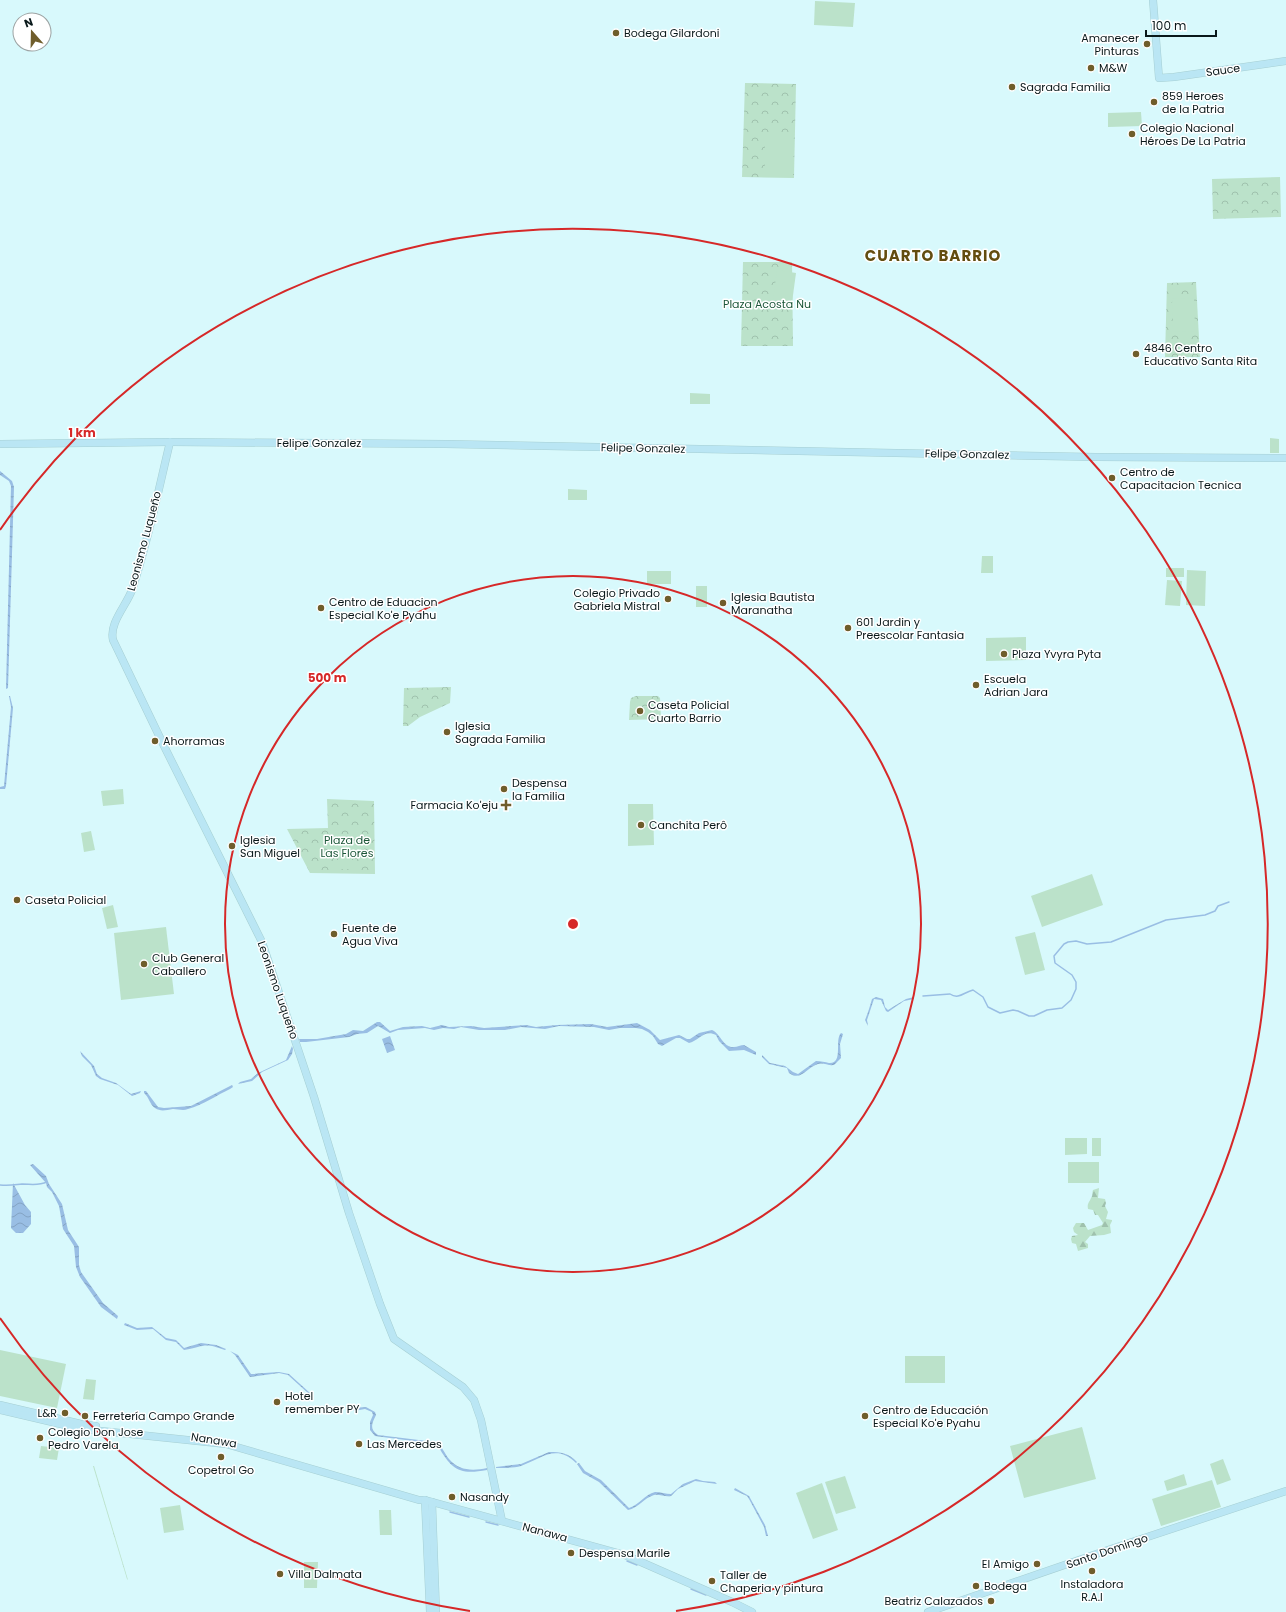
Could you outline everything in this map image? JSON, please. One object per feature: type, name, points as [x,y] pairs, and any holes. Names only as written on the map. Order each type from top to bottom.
[{"type":"street","name":"Sauce","points":[[1153,0],[1159,78],[1286,61]]},
{"type":"street","name":"Felipe Gonzalez","points":[[0,444],[170,442],[445,444],[1096,457],[1286,458]]},
{"type":"street","name":"Leonismo Luqueño","points":[[170,442],[148,534],[132,590],[113,630],[113,640],[262,942],[314,1097],[349,1213],[380,1304],[394,1339],[463,1386],[474,1400],[481,1420],[502,1521]]},
{"type":"street","name":"Nanawa","points":[[0,1405],[81,1424],[226,1440],[420,1496],[432,1502],[625,1554],[752,1612]]},
{"type":"street","name":"Nanawa","points":[[0,1410],[82,1429],[226,1444],[419,1500],[424,1499]]},
{"type":"street","name":"Santo Domingo","points":[[928,1612],[1286,1491]]},
{"type":"street","points":[[424,1499],[432,1586],[436,1612]]},
{"type":"street","points":[[430,1612],[432,1586],[432,1502]]},
{"type":"green space","points":[[815,1],[855,3],[853,27],[814,25]]},
{"type":"green space","points":[[745,83],[796,84],[794,178],[742,177]]},
{"type":"green space","points":[[1141,112],[1142,126],[1108,127],[1108,113]]},
{"type":"green space","points":[[765,133],[794,133],[793,177],[765,177]]},
{"type":"green space","points":[[1280,177],[1281,217],[1213,219],[1212,179]]},
{"type":"green space","name":"Plaza Acosta Ñu","points":[[743,262],[792,262],[793,346],[741,346]]},
{"type":"green space","points":[[777,270],[796,273],[791,310],[772,308]]},
{"type":"green space","points":[[1196,282],[1200,357],[1165,357],[1167,283]]},
{"type":"green space","points":[[1194,298],[1195,331],[1173,332],[1172,299]]},
{"type":"green space","points":[[690,393],[710,394],[710,404],[690,404]]},
{"type":"green space","points":[[1270,438],[1279,439],[1279,453],[1270,453]]},
{"type":"green space","points":[[568,489],[587,490],[587,500],[568,500]]},
{"type":"green space","points":[[982,556],[993,556],[993,573],[981,573]]},
{"type":"green space","points":[[1166,568],[1184,568],[1184,577],[1166,577]]},
{"type":"green space","points":[[1187,570],[1206,571],[1205,606],[1186,605]]},
{"type":"green space","points":[[647,571],[671,571],[671,584],[647,584]]},
{"type":"green space","points":[[1167,580],[1182,581],[1180,606],[1165,605]]},
{"type":"green space","points":[[696,586],[707,586],[707,607],[696,607]]},
{"type":"green space","points":[[1026,637],[1026,660],[986,661],[986,638]]},
{"type":"green space","points":[[451,687],[450,703],[420,717],[408,726],[403,726],[404,688]]},
{"type":"green space","points":[[636,696],[658,696],[660,698],[661,719],[629,720],[631,698]]},
{"type":"green space","points":[[123,789],[124,804],[103,806],[101,791]]},
{"type":"green space","name":"Plaza de Las Flores","points":[[327,799],[374,801],[375,874],[310,873],[287,829],[328,828]]},
{"type":"green space","name":"Canchita Perô","points":[[628,804],[653,804],[654,845],[628,846]]},
{"type":"green space","points":[[91,831],[95,850],[84,852],[81,833]]},
{"type":"green space","points":[[333,860],[353,860],[353,869],[333,869]]},
{"type":"green space","points":[[1092,874],[1103,905],[1042,927],[1031,896]]},
{"type":"green space","points":[[113,905],[118,927],[107,929],[102,908]]},
{"type":"green space","name":"Club General Caballero","points":[[166,927],[174,994],[121,1000],[114,933]]},
{"type":"green space","points":[[1035,932],[1045,970],[1025,975],[1015,937]]},
{"type":"green space","points":[[1065,1138],[1087,1138],[1087,1154],[1065,1155]]},
{"type":"green space","points":[[1092,1138],[1101,1138],[1101,1156],[1092,1156]]},
{"type":"green space","points":[[1068,1162],[1099,1162],[1099,1183],[1068,1183]]},
{"type":"green space","points":[[1099,1188],[1098,1198],[1105,1199],[1106,1203],[1105,1206],[1108,1212],[1106,1219],[1112,1220],[1110,1225],[1111,1233],[1090,1236],[1085,1242],[1088,1244],[1088,1248],[1078,1251],[1076,1244],[1072,1243],[1071,1239],[1072,1236],[1078,1235],[1074,1232],[1073,1228],[1076,1223],[1084,1223],[1088,1230],[1102,1225],[1103,1223],[1098,1215],[1095,1215],[1093,1210],[1088,1209],[1088,1203],[1092,1196],[1093,1190]]},
{"type":"green space","points":[[0,1350],[66,1364],[57,1408],[0,1396]]},
{"type":"green space","points":[[905,1356],[945,1356],[945,1383],[905,1383]]},
{"type":"green space","points":[[86,1379],[96,1380],[94,1400],[83,1399]]},
{"type":"green space","points":[[1082,1427],[1096,1479],[1024,1498],[1010,1446]]},
{"type":"green space","points":[[41,1446],[59,1448],[57,1460],[39,1458]]},
{"type":"green space","points":[[1223,1459],[1231,1480],[1217,1485],[1210,1464]]},
{"type":"green space","points":[[94,1466],[128,1580],[127,1579]]},
{"type":"green space","points":[[1184,1474],[1187,1485],[1167,1491],[1164,1481]]},
{"type":"green space","points":[[845,1476],[856,1508],[836,1514],[825,1482]]},
{"type":"green space","points":[[1212,1480],[1221,1507],[1161,1526],[1152,1499]]},
{"type":"green space","points":[[822,1483],[838,1530],[813,1539],[796,1493]]},
{"type":"green space","points":[[180,1505],[184,1530],[164,1533],[160,1508]]},
{"type":"green space","points":[[379,1510],[391,1510],[392,1535],[380,1535]]},
{"type":"green space","points":[[304,1562],[318,1562],[317,1588],[304,1588]]},
{"type":"water","points":[[0,471],[12,481],[14,487],[8,688],[6,689],[11,486],[9,481],[0,475]]},
{"type":"water","points":[[9,696],[13,708],[6,786],[5,789],[0,789],[0,787],[4,786],[11,707]]},
{"type":"water","points":[[876,997],[883,999],[885,1007],[888,1010],[906,999],[914,997],[914,999],[904,1001],[888,1012],[886,1011],[881,1000],[874,999],[867,1020],[868,1026],[865,1020],[872,999]]},
{"type":"water","points":[[377,1022],[380,1022],[390,1031],[403,1027],[422,1026],[430,1028],[442,1025],[449,1027],[471,1026],[484,1028],[526,1025],[536,1027],[591,1024],[607,1027],[637,1023],[650,1030],[660,1040],[679,1035],[690,1039],[699,1033],[712,1030],[718,1034],[730,1047],[744,1045],[756,1052],[756,1055],[744,1050],[729,1051],[719,1041],[716,1035],[712,1033],[705,1034],[689,1043],[680,1038],[676,1038],[662,1046],[658,1044],[653,1036],[648,1032],[636,1028],[609,1030],[594,1027],[559,1026],[545,1029],[521,1027],[505,1030],[479,1030],[461,1027],[454,1029],[443,1028],[434,1030],[425,1028],[398,1030],[390,1033],[378,1026],[367,1033],[349,1037],[306,1042],[300,1042],[299,1039],[317,1039],[346,1034],[353,1030],[363,1031]]},
{"type":"water","points":[[841,1033],[843,1034],[840,1044],[841,1058],[834,1065],[822,1063],[818,1064],[797,1076],[789,1073],[787,1068],[769,1064],[762,1057],[762,1055],[770,1063],[785,1066],[798,1074],[816,1061],[829,1063],[834,1062],[838,1056],[838,1041]]},
{"type":"water","points":[[390,1036],[395,1050],[387,1053],[382,1039]]},
{"type":"water","points":[[292,1046],[292,1054],[288,1060],[262,1072],[252,1081],[238,1084],[251,1079],[258,1073],[286,1060]]},
{"type":"water","points":[[80,1051],[94,1066],[97,1074],[102,1078],[116,1083],[131,1094],[141,1091],[140,1093],[132,1096],[118,1085],[100,1079],[96,1076],[91,1065],[82,1056]]},
{"type":"water","points":[[232,1085],[233,1087],[210,1100],[184,1110],[157,1109],[153,1107],[144,1093],[144,1091],[146,1091],[158,1107],[191,1106]]},
{"type":"water","points":[[33,1164],[46,1176],[49,1184],[62,1204],[68,1230],[79,1247],[79,1265],[81,1272],[103,1303],[118,1316],[117,1319],[101,1307],[80,1277],[76,1267],[74,1246],[63,1229],[59,1206],[46,1183],[30,1165]]},
{"type":"water","points":[[13,1183],[25,1205],[31,1212],[31,1224],[23,1233],[16,1233],[11,1228]]},
{"type":"water","points":[[125,1323],[137,1328],[152,1327],[166,1338],[176,1340],[184,1348],[201,1343],[216,1345],[226,1349],[208,1345],[184,1350],[176,1342],[166,1340],[153,1329],[137,1330],[124,1325]]},
{"type":"water","points":[[230,1351],[238,1355],[251,1374],[279,1372],[289,1374],[310,1393],[313,1400],[309,1394],[288,1375],[279,1373],[250,1377],[235,1355]]},
{"type":"water","points":[[366,1407],[375,1412],[376,1415],[372,1428],[378,1435],[435,1442],[457,1466],[471,1470],[487,1468],[487,1470],[470,1472],[457,1469],[448,1461],[436,1444],[375,1436],[370,1430],[370,1422],[373,1415],[372,1412],[365,1409],[354,1411],[353,1408]]},
{"type":"water","points":[[549,1452],[564,1454],[571,1457],[577,1462],[576,1463],[569,1457],[562,1454],[555,1453],[548,1454],[521,1466],[512,1468],[496,1468],[521,1464]]},
{"type":"water","points":[[579,1463],[585,1471],[601,1480],[629,1508],[636,1505],[651,1493],[671,1494],[683,1484],[696,1479],[715,1482],[717,1484],[695,1481],[678,1489],[671,1496],[654,1495],[628,1510],[599,1482],[583,1473],[577,1464]]},
{"type":"water","points":[[735,1488],[749,1496],[765,1525],[768,1536],[766,1536],[764,1527],[747,1496],[734,1490]]},
{"type":"waterway","points":[[923,996],[950,994],[953,996],[959,996],[973,990],[983,997],[988,1007],[1000,1013],[1013,1010],[1029,1016],[1034,1016],[1047,1010],[1062,1008],[1071,1000],[1076,989],[1076,982],[1072,975],[1055,963],[1054,956],[1064,944],[1076,941],[1087,944],[1111,942],[1166,920],[1205,915],[1215,911],[1218,906],[1229,902]]},
{"type":"waterway","points":[[0,1185],[38,1184],[47,1182]]},
{"type":"waterway","points":[[450,1512],[469,1517]]},
{"type":"waterway","points":[[486,1522],[498,1525]]},
{"type":"waterway","points":[[627,1561],[637,1565]]},
{"type":"waterway","points":[[691,1589],[706,1595]]},
{"type":"place","name":"Bodega Gilardoni","points":[[616,33]]},
{"type":"place","name":"Amanecer Pinturas","points":[[1147,44]]},
{"type":"place","name":"M&W","points":[[1091,68]]},
{"type":"place","name":"Sagrada Familia","points":[[1012,87]]},
{"type":"place","name":"859 Heroes de la Patria","points":[[1154,102]]},
{"type":"place","name":"Colegio Nacional Héroes De La Patria","points":[[1132,134]]},
{"type":"place","name":"4846 Centro Educativo Santa Rita","points":[[1136,354]]},
{"type":"place","name":"Centro de Capacitacion Tecnica","points":[[1112,478]]},
{"type":"place","name":"Colegio Privado Gabriela Mistral","points":[[668,599]]},
{"type":"place","name":"Iglesia Bautista Maranatha","points":[[723,603]]},
{"type":"place","name":"Centro de Eduacion Especial Ko'e Pyahu","points":[[321,608]]},
{"type":"place","name":"601 Jardin y Preescolar Fantasia","points":[[848,628]]},
{"type":"place","name":"Plaza Yvyra Pyta","points":[[1004,654]]},
{"type":"place","name":"Escuela Adrian Jara","points":[[976,685]]},
{"type":"place","name":"Caseta Policial Cuarto Barrio","points":[[640,711]]},
{"type":"place","name":"Iglesia Sagrada Familia","points":[[447,732]]},
{"type":"place","name":"Ahorramas","points":[[155,741]]},
{"type":"place","name":"Despensa la Familia","points":[[504,789]]},
{"type":"place","name":"Farmacia Ko'eju","points":[[506,805]]},
{"type":"place","name":"Canchita Perô","points":[[641,825]]},
{"type":"place","name":"Iglesia San Miguel","points":[[232,846]]},
{"type":"place","name":"Caseta Policial","points":[[17,900]]},
{"type":"place","name":"Fuente de Agua Viva","points":[[334,934]]},
{"type":"place","name":"Club General Caballero","points":[[144,964]]},
{"type":"place","name":"Hotel remember PY","points":[[277,1402]]},
{"type":"place","name":"L&R","points":[[65,1413]]},
{"type":"place","name":"Ferretería Campo Grande","points":[[85,1416]]},
{"type":"place","name":"Centro de Educación Especial Ko'e Pyahu","points":[[865,1416]]},
{"type":"place","name":"Colegio Don Jose Pedro Varela","points":[[40,1438]]},
{"type":"place","name":"Las Mercedes","points":[[359,1444]]},
{"type":"place","name":"Copetrol Go","points":[[221,1457]]},
{"type":"place","name":"Nasandy","points":[[452,1497]]},
{"type":"place","name":"Despensa Marile","points":[[571,1553]]},
{"type":"place","name":"El Amigo","points":[[1037,1564]]},
{"type":"place","name":"Instaladora R.A.I","points":[[1092,1571]]},
{"type":"place","name":"Villa Dalmata","points":[[280,1574]]},
{"type":"place","name":"Taller de Chaperia y pintura","points":[[712,1581]]},
{"type":"place","name":"Bodega","points":[[976,1586]]},
{"type":"place","name":"Beatriz Calazados","points":[[991,1601]]},
{"type":"district","name":"CUARTO BARRIO","points":[[933,256]]}]
